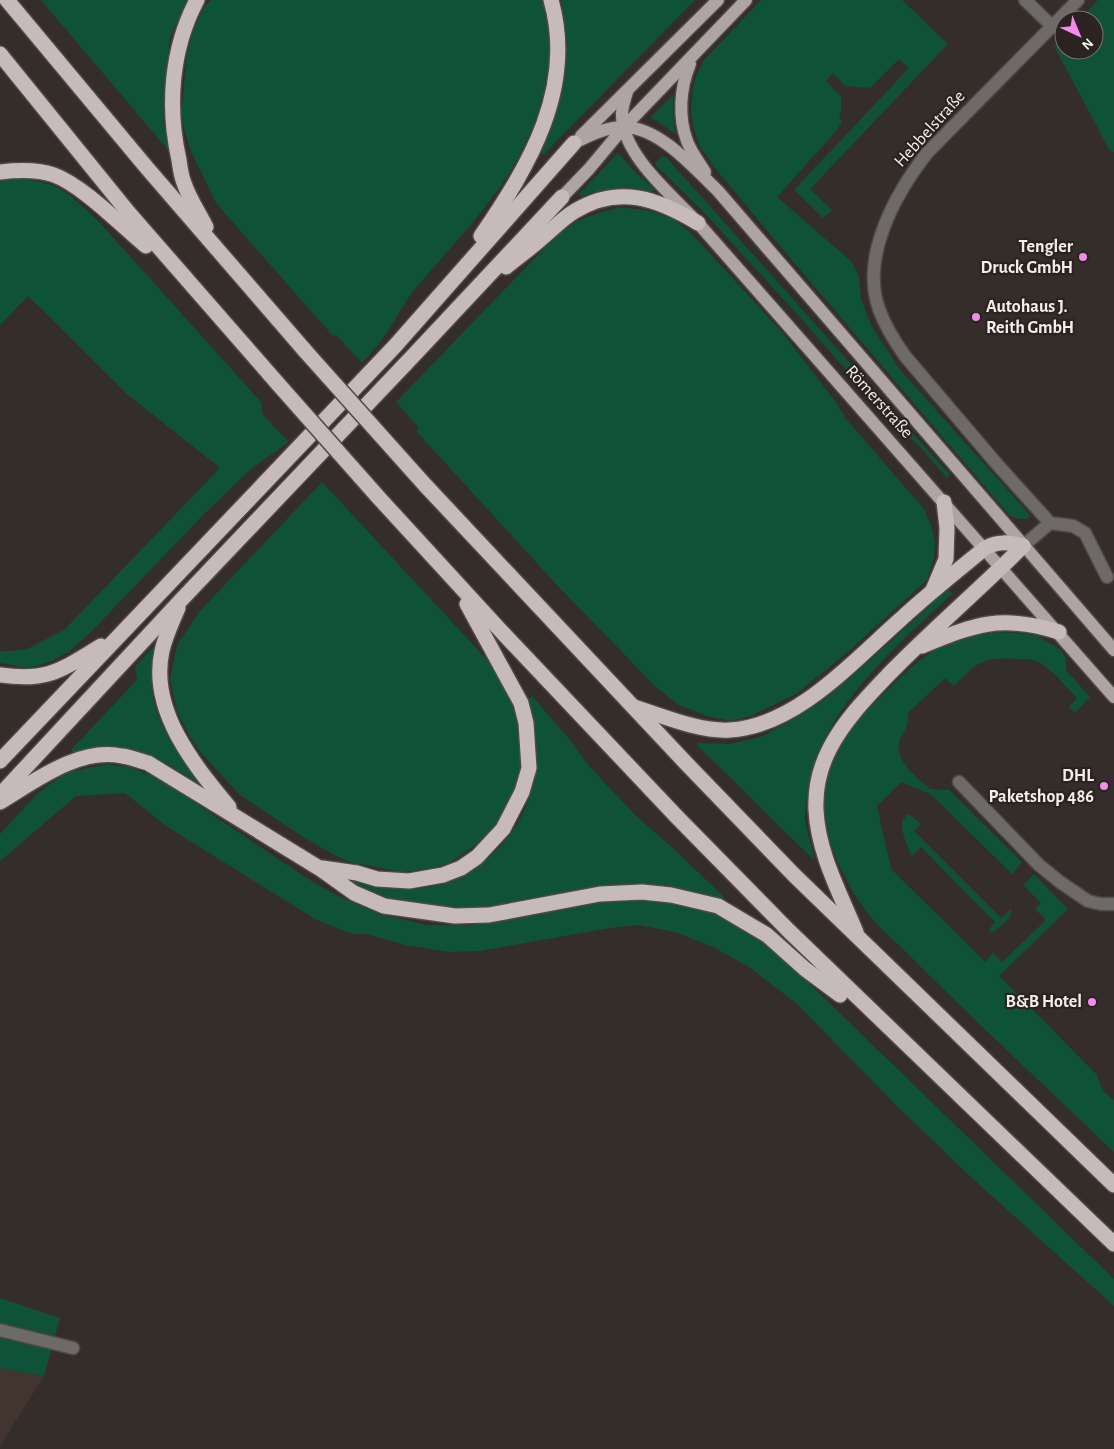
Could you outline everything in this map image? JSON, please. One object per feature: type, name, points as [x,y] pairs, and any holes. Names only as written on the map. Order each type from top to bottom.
[{"type":"highway","points":[[7,0],[141,160],[307,353],[425,485],[787,868],[1114,1185]]},
{"type":"highway","points":[[197,0],[187,18],[181,36],[174,76],[173,122],[184,183],[216,246]]},
{"type":"highway","points":[[441,295],[508,197],[533,153],[556,80],[557,31],[551,0]]},
{"type":"highway","points":[[0,54],[128,212],[276,388]]},
{"type":"highway","points":[[0,70],[146,246],[276,388],[467,604],[723,876],[840,994]]},
{"type":"highway","points":[[0,761],[394,346],[574,143]]},
{"type":"highway","points":[[0,172],[26,170],[54,175],[82,191],[146,246]]},
{"type":"highway","points":[[472,292],[524,253],[574,211],[597,200],[618,196],[656,201],[698,223]]},
{"type":"highway","points":[[0,795],[183,598],[562,197]]},
{"type":"highway","points":[[376,501],[677,817],[789,931],[1114,1244]]},
{"type":"highway","points":[[933,591],[946,559],[947,528],[944,502]]},
{"type":"highway","points":[[633,707],[697,726],[714,729],[727,730],[756,726],[783,714],[812,697],[985,548],[993,543],[1009,542],[1023,546],[914,649],[876,688],[846,721],[830,748],[819,776],[816,809],[821,842],[827,861],[860,939]]},
{"type":"highway","points":[[183,598],[172,621],[162,652],[160,669],[161,693],[175,734],[200,772],[239,818]]},
{"type":"highway","points":[[319,868],[357,873],[377,879],[409,881],[443,875],[461,868],[478,857],[503,829],[522,792],[529,768],[526,722],[521,703],[467,604]]},
{"type":"highway","points":[[914,649],[962,629],[986,623],[1007,622],[1059,632]]},
{"type":"highway","points":[[0,675],[32,678],[48,675],[69,665],[117,636]]},
{"type":"highway","points":[[0,802],[45,774],[71,761],[100,755],[121,755],[148,763],[319,868],[354,893],[384,906],[455,916],[489,915],[600,894],[642,892],[671,895],[718,906],[767,935],[805,970],[840,994],[931,1068]]},
{"type":"main road","points":[[574,143],[718,0]]},
{"type":"main road","points":[[562,197],[589,169],[624,127],[746,0]]},
{"type":"main road","points":[[693,57],[684,79],[682,96],[683,126],[690,148],[718,192]]},
{"type":"main road","name":"Römerstraße","points":[[626,92],[622,115],[624,127],[627,139],[641,163],[698,223],[1059,632],[1114,697]]},
{"type":"main road","name":"Römerstraße","points":[[574,143],[594,133],[611,128],[624,127],[644,132],[668,146],[718,192],[1114,650]]},
{"type":"street","points":[[1025,0],[1052,27]]},
{"type":"street","name":"Hebbelstraße","points":[[1050,523],[996,463],[895,343],[878,308],[875,290],[875,270],[878,246],[884,225],[894,202],[908,178],[927,152],[1078,0]]},
{"type":"street","points":[[1023,546],[1050,523],[1073,526],[1085,533],[1107,577]]},
{"type":"street","points":[[959,782],[1039,864],[1060,882],[1088,901],[1114,904]]},
{"type":"street","points":[[0,1330],[74,1348]]},
{"type":"shaded area","points":[[0,1368],[44,1376],[0,1446]]},
{"type":"green space","points":[[41,0],[187,0],[170,38],[165,81],[163,121],[170,150],[168,150]]},
{"type":"green space","points":[[211,0],[542,0],[548,26],[549,52],[546,79],[540,106],[518,158],[489,202],[415,289],[384,337],[362,363],[336,335],[333,336],[216,203],[189,147],[181,117],[187,54],[194,27],[205,6]]},
{"type":"green space","points":[[561,0],[695,0],[543,155],[540,150],[561,94],[566,60],[567,42]]},
{"type":"green space","points":[[761,0],[902,0],[948,44],[810,189],[832,210],[823,218],[794,190],[909,68],[899,59],[870,88],[845,86],[833,73],[826,81],[841,97],[839,117],[842,122],[777,197],[852,262],[859,277],[861,299],[872,327],[901,371],[1030,515],[1027,519],[1010,516],[785,252],[715,168],[700,147],[693,126],[691,112],[692,93],[696,76],[704,60]]},
{"type":"green space","points":[[1098,0],[1114,0],[1114,152],[1110,151],[1061,60],[1104,60],[1104,10],[1088,10]]},
{"type":"green space","points":[[673,95],[674,125],[676,134],[650,117]]},
{"type":"green space","points":[[618,153],[654,189],[651,192],[633,188],[616,188],[581,196],[579,194]]},
{"type":"green space","points":[[662,156],[666,157],[950,475],[947,478],[921,448],[884,414],[808,326],[701,209],[656,166],[655,163]]},
{"type":"green space","points":[[20,178],[47,183],[57,187],[101,224],[261,402],[262,414],[289,442],[252,468],[200,518],[92,631],[70,651],[50,662],[28,668],[0,663],[0,651],[27,649],[64,630],[220,468],[127,394],[28,296],[0,325],[0,181]]},
{"type":"green space","points":[[620,207],[651,211],[671,218],[690,232],[782,332],[835,401],[846,419],[924,509],[932,528],[935,542],[934,558],[927,580],[842,657],[796,694],[751,716],[731,721],[707,716],[677,704],[656,687],[555,583],[416,431],[419,428],[396,402],[559,233],[580,220]]},
{"type":"green space","points":[[322,482],[490,663],[510,693],[523,753],[520,772],[510,800],[497,824],[476,845],[449,863],[428,869],[403,872],[353,863],[336,856],[300,835],[240,795],[202,754],[190,737],[177,711],[170,679],[177,645],[200,611]]},
{"type":"green space","points":[[949,588],[952,594],[883,660],[842,710],[826,737],[814,766],[805,808],[806,825],[814,860],[698,746],[698,743],[731,744],[763,736],[817,705],[849,679]]},
{"type":"green space","points":[[1001,632],[1036,635],[1060,649],[1066,658],[1066,670],[1090,697],[1075,713],[1069,707],[1077,698],[1045,666],[1026,659],[989,660],[982,662],[969,671],[954,686],[945,678],[908,713],[907,724],[899,742],[899,749],[900,756],[908,769],[930,789],[949,790],[1022,862],[1012,874],[932,795],[901,782],[877,806],[891,869],[985,962],[993,953],[1002,962],[1046,920],[1035,909],[1041,903],[1023,885],[1034,874],[1068,909],[999,976],[1097,1075],[1103,1091],[1114,1100],[1114,1152],[876,924],[860,903],[842,871],[834,853],[825,817],[826,783],[832,762],[842,742],[871,706],[908,670],[939,647],[963,638]]},
{"type":"green space","points":[[157,643],[151,670],[151,686],[154,701],[165,730],[182,757],[202,781],[200,785],[155,757],[140,752],[110,747],[73,753],[71,750],[137,680],[135,667]]},
{"type":"green space","points":[[532,696],[571,741],[588,765],[635,815],[724,897],[720,901],[682,889],[636,883],[605,886],[492,906],[458,908],[419,906],[389,900],[348,884],[350,878],[389,887],[408,889],[428,887],[447,882],[465,874],[497,850],[521,817],[529,799],[534,780],[535,740],[527,701]]},
{"type":"green space","points":[[105,764],[129,767],[158,778],[311,881],[340,897],[380,914],[427,925],[472,925],[564,909],[591,902],[637,899],[690,906],[717,913],[740,925],[815,989],[1114,1279],[1114,1306],[973,1179],[900,1109],[797,1004],[749,967],[713,947],[675,932],[639,925],[610,928],[480,951],[450,952],[405,945],[367,934],[352,934],[315,919],[166,826],[125,793],[76,796],[0,861],[0,834],[39,792],[66,773]]},
{"type":"green space","points":[[909,814],[921,824],[914,831],[1001,918],[1011,909],[1009,917],[1001,926],[991,932],[989,929],[995,922],[921,847],[912,856],[905,840],[902,826],[903,820]]},
{"type":"green space","points":[[0,1298],[60,1318],[44,1376],[0,1368]]},
{"type":"place","name":"Tengler Druck GmbH","points":[[1083,257]]},
{"type":"place","name":"Autohaus J. Reith GmbH","points":[[976,317]]},
{"type":"place","name":"DHL Paketshop 486","points":[[1104,786]]},
{"type":"place","name":"B&B Hotel","points":[[1092,1002]]}]
